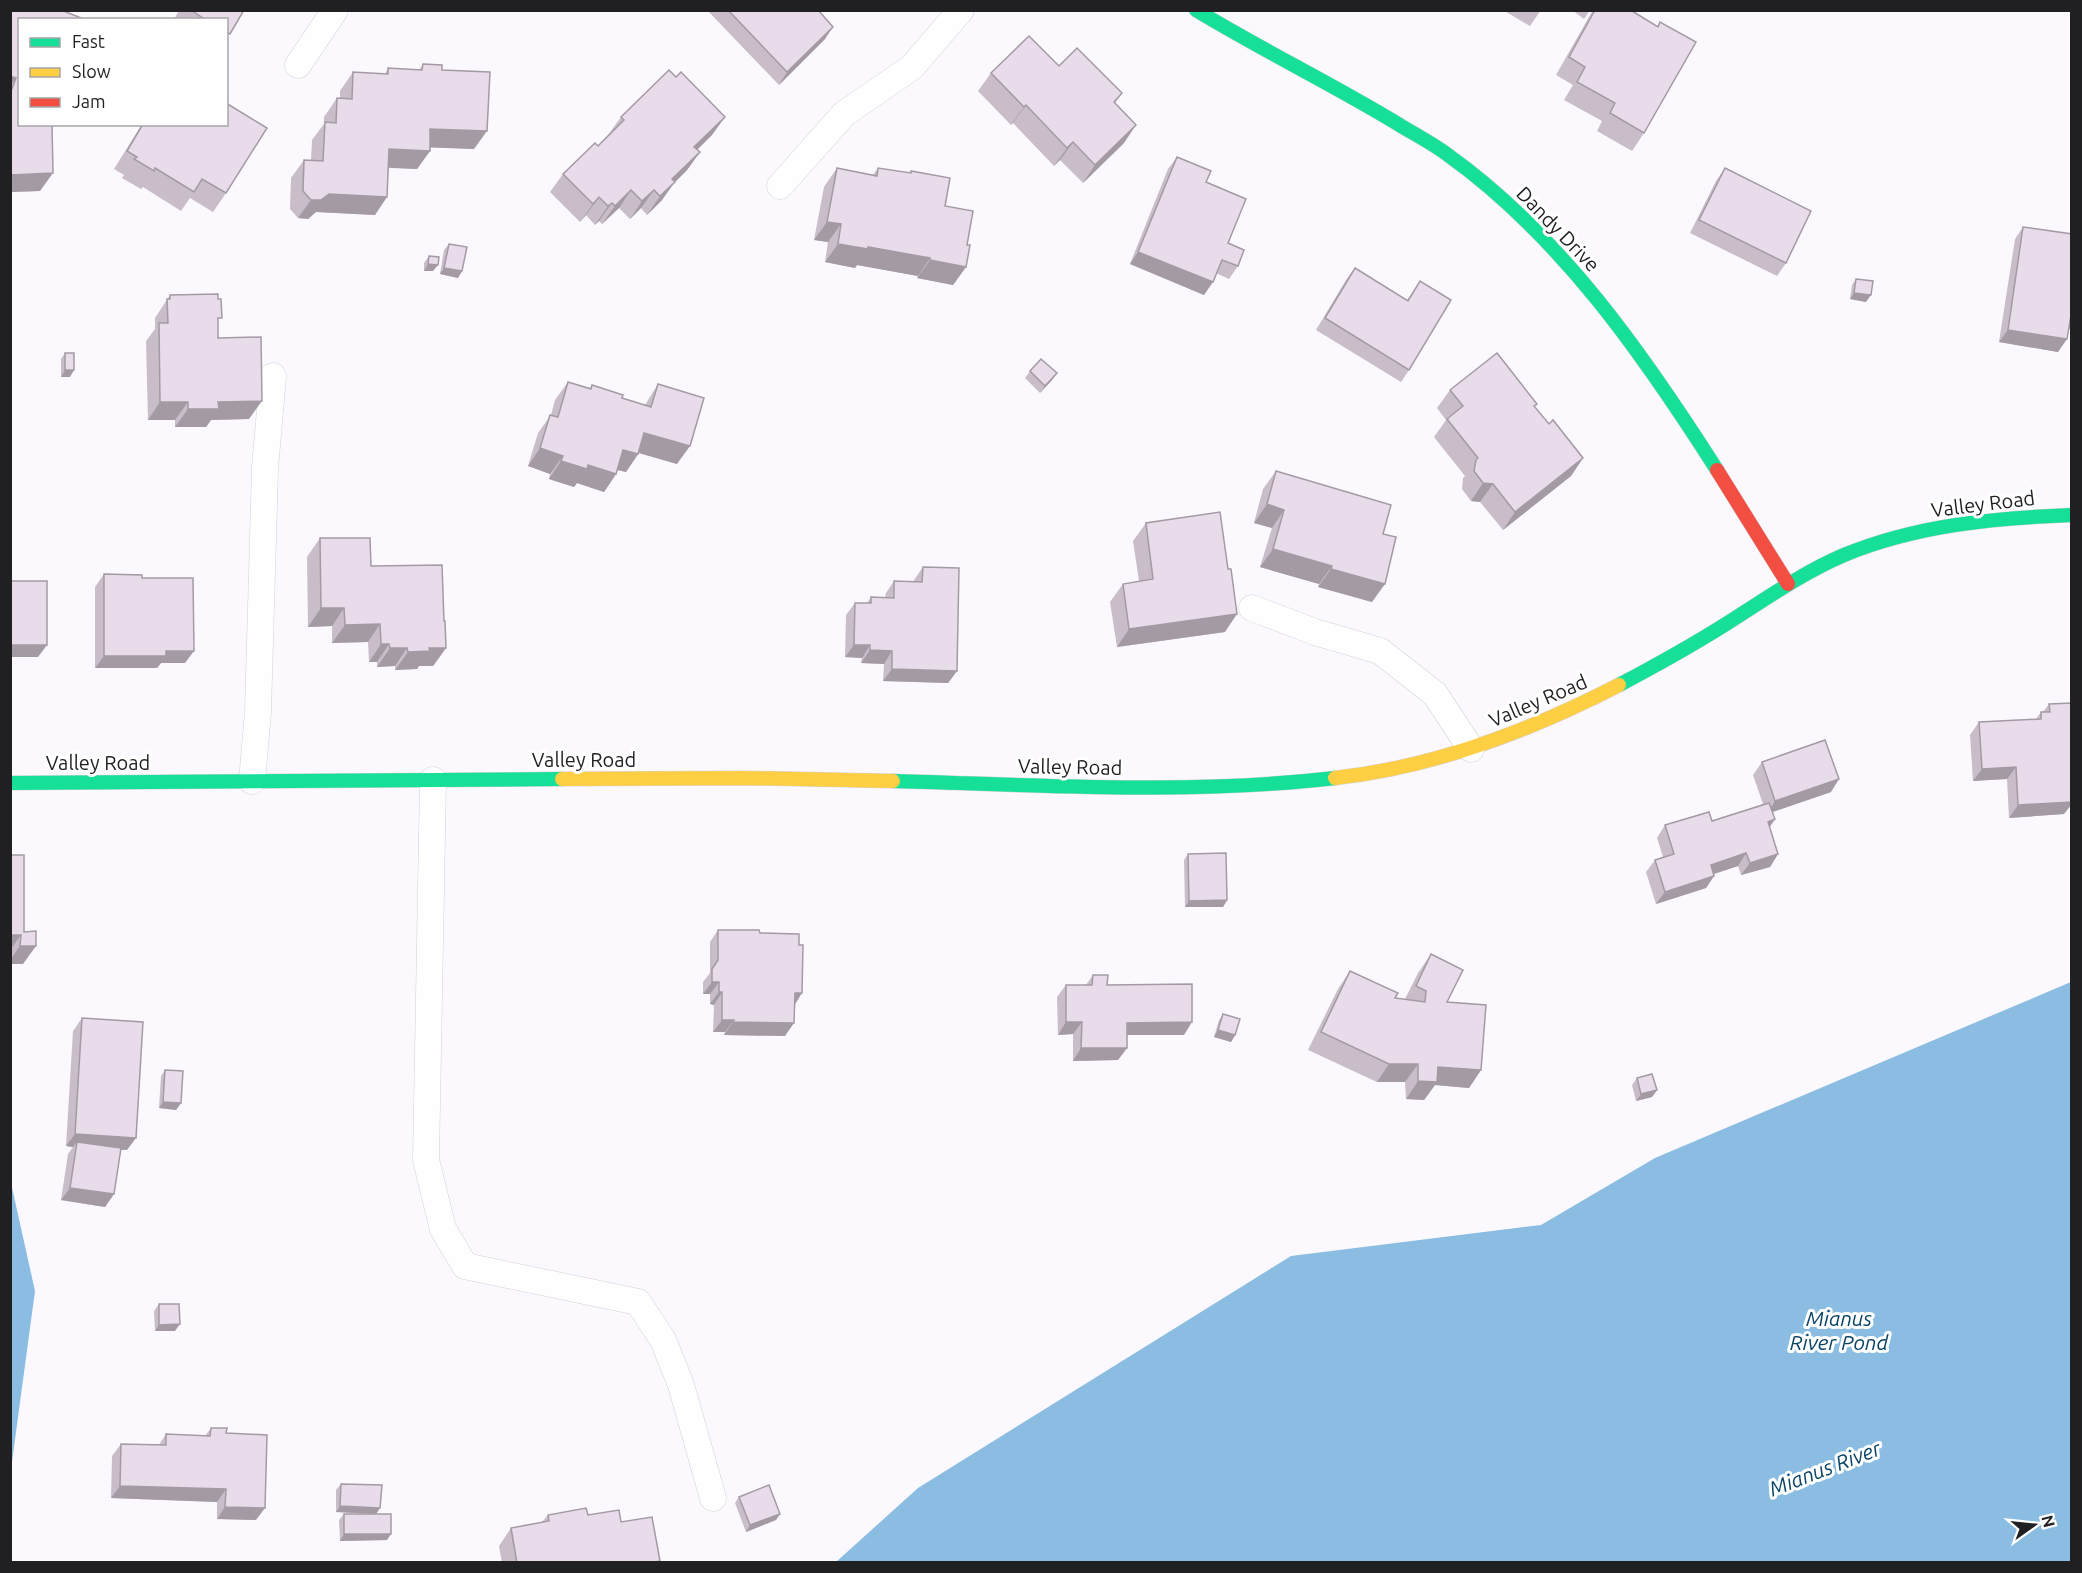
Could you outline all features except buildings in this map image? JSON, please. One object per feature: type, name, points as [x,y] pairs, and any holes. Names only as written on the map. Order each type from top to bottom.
[{"type":"main road","name":"Dandy Drive","points":[[1196,10],[1375,109],[1450,157],[1500,196],[1536,229],[1584,283],[1632,344],[1788,584]]},
{"type":"main road","name":"Valley Road","points":[[10,783],[816,779],[1115,788],[1291,784],[1345,777],[1402,767],[1471,749],[1557,717],[1691,646],[1788,584],[1841,556],[1916,531],[1974,521],[2072,515]]},
{"type":"lane","points":[[298,65],[335,10]]},
{"type":"lane","points":[[780,186],[844,114],[912,67],[961,10]]},
{"type":"lane","points":[[252,781],[258,712],[265,468],[273,375]]},
{"type":"lane","points":[[1252,608],[1315,632],[1380,651],[1435,694],[1471,749]]},
{"type":"lane","points":[[433,780],[426,1160],[442,1229],[465,1266],[638,1302],[663,1340],[681,1385],[713,1498]]},
{"type":"water","name":"Mianus River Pond","points":[[2071,982],[2071,1562],[836,1562],[918,1488],[1291,1256],[1541,1225],[1655,1158]]},
{"type":"water","points":[[11,1183],[35,1291],[11,1469]]},
{"type":"traffic: fast","points":[[1196,10],[1429,143],[1489,187],[1527,222],[1597,299],[1660,383],[1717,470]]},
{"type":"traffic: fast","points":[[1619,685],[1700,640],[1798,578],[1844,555],[1899,537],[1956,525],[2014,518],[2072,515]]},
{"type":"traffic: fast","points":[[893,781],[1169,787],[1225,786],[1335,778]]},
{"type":"traffic: fast","points":[[10,783],[562,779]]},
{"type":"traffic: slow","points":[[1335,778],[1409,765],[1481,745],[1551,717],[1619,685]]},
{"type":"traffic: slow","points":[[562,779],[745,778],[893,781]]},
{"type":"traffic: jam","points":[[1717,470],[1788,584]]},
{"type":"water label","name":"Mianus River","points":[[1825,1469]]}]
